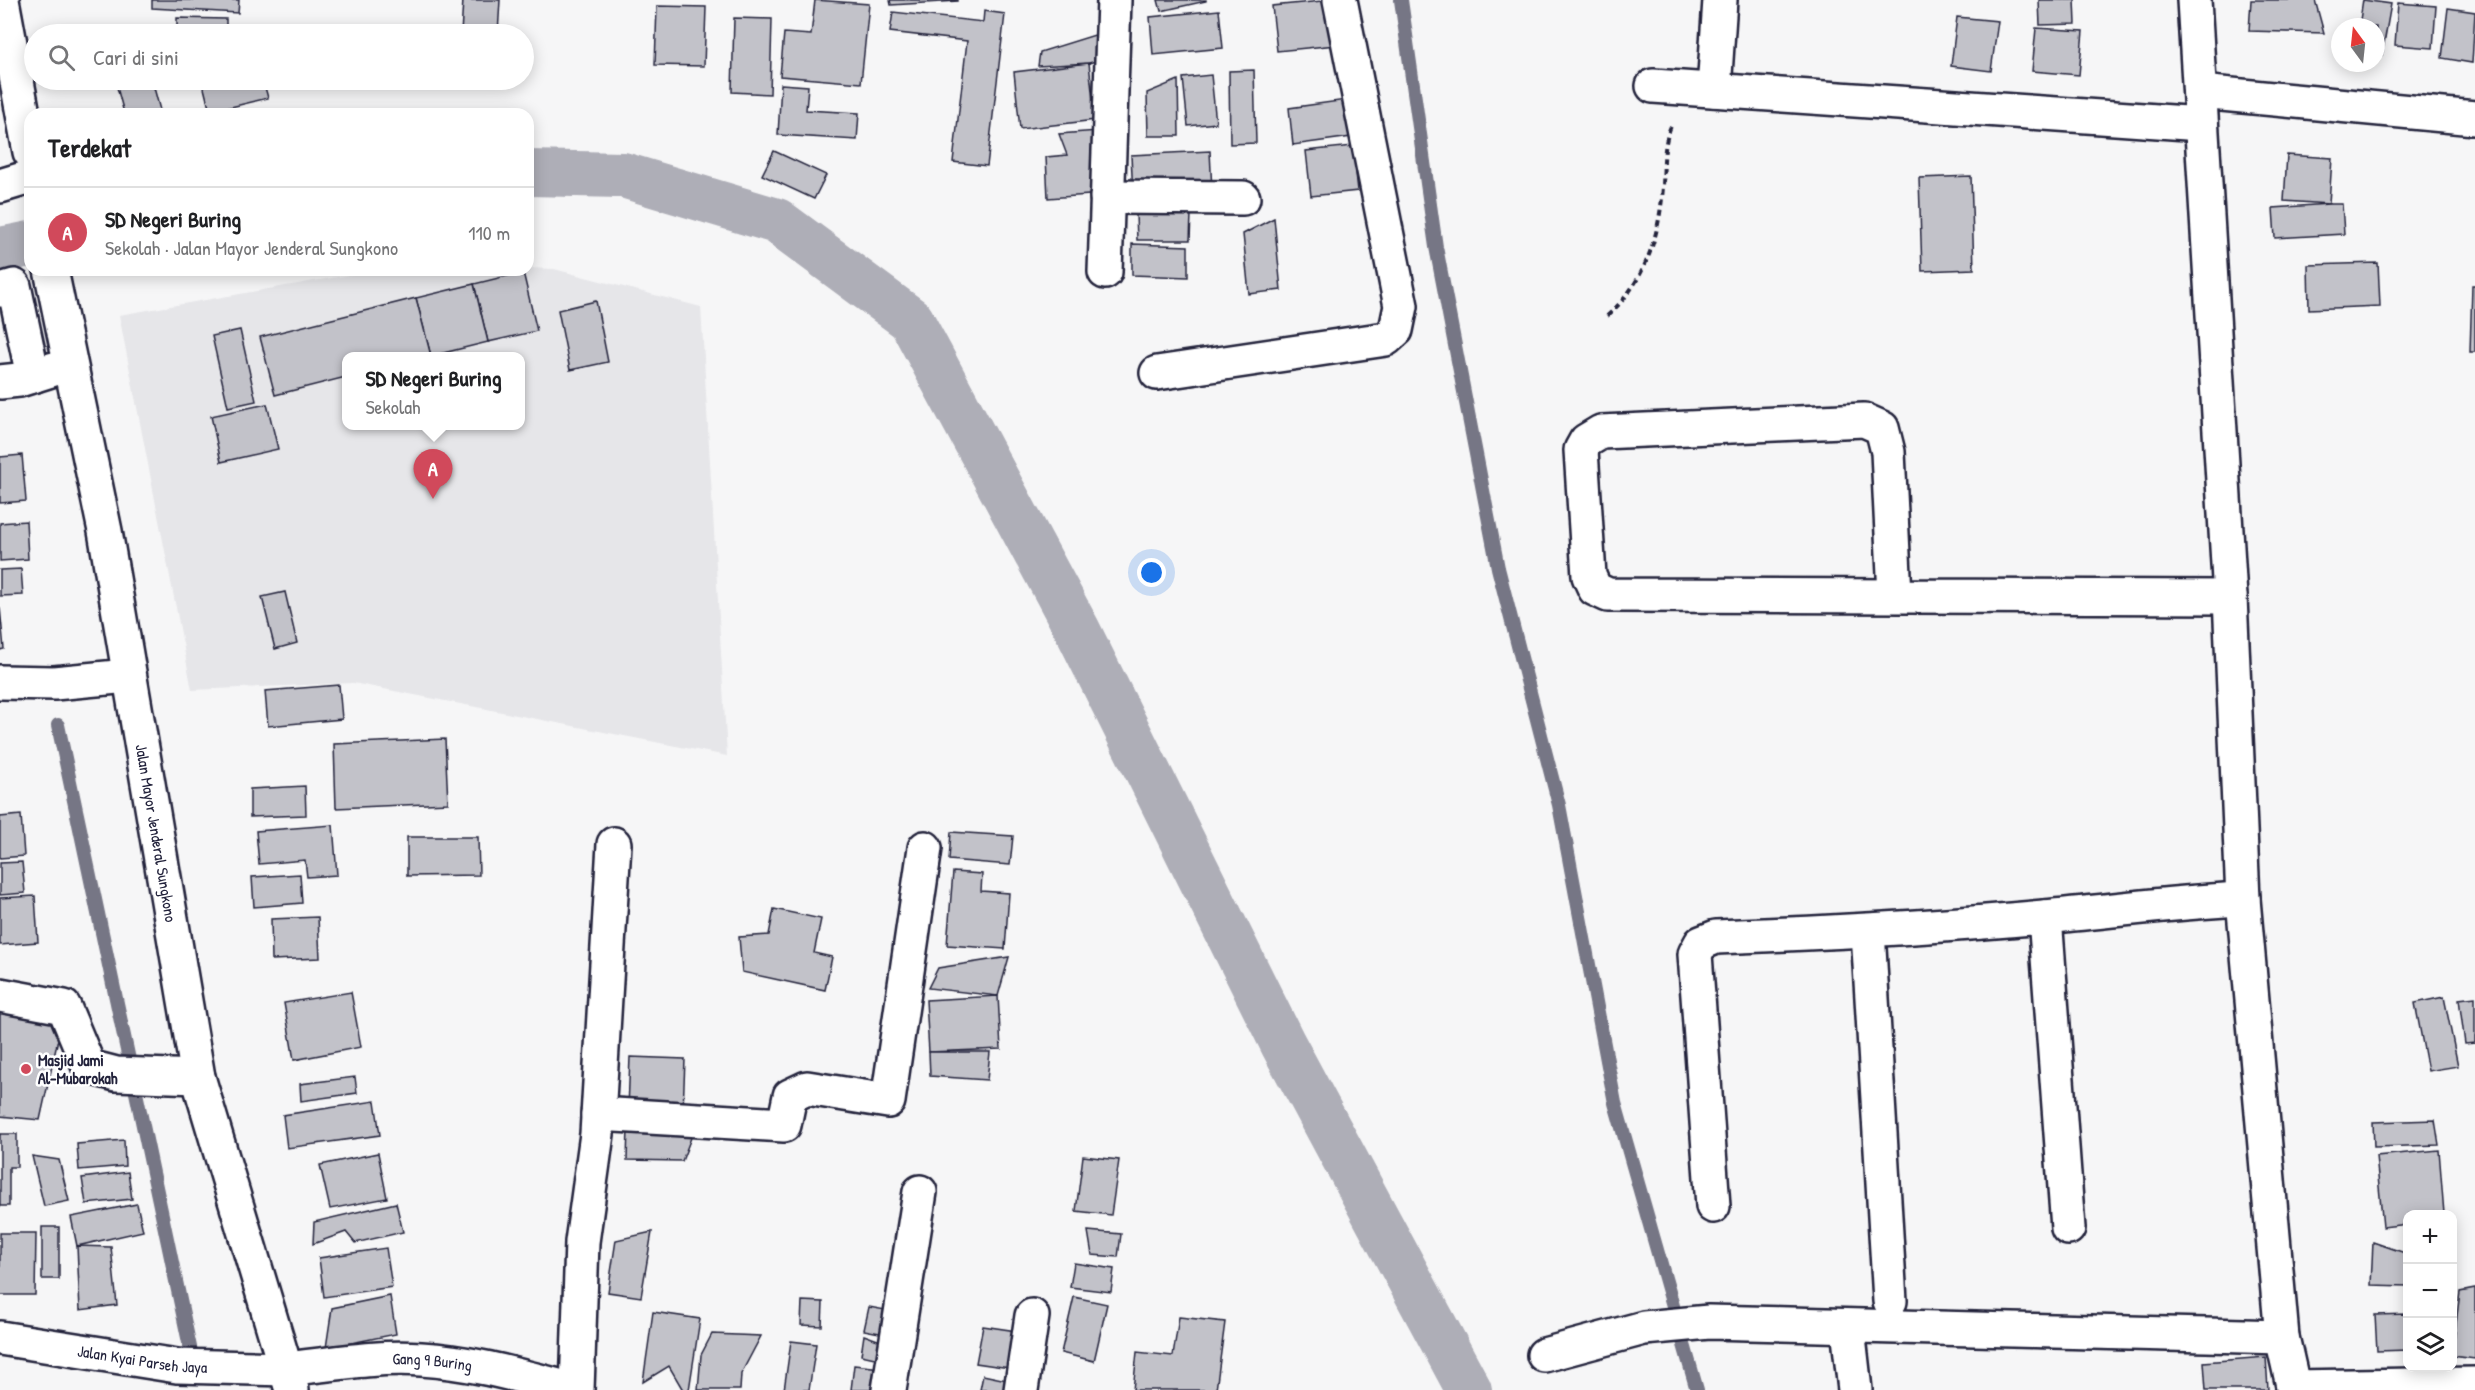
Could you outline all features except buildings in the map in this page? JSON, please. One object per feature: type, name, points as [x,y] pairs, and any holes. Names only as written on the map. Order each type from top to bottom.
[{"type":"street","points":[[2,0],[24,119]]},
{"type":"street","points":[[1105,272],[1114,0]]},
{"type":"street","points":[[1157,373],[1386,339],[1396,330],[1401,306],[1340,0]]},
{"type":"street","points":[[1706,89],[1720,0]]},
{"type":"street","points":[[2194,0],[2230,597],[2243,899],[2282,1337],[2294,1388],[2475,1384]]},
{"type":"street","points":[[1653,86],[2475,118]]},
{"type":"street","points":[[0,186],[24,179]]},
{"type":"street","points":[[1107,197],[1243,198]]},
{"type":"street","name":"Jalan Mayor Jenderal Sungkono","points":[[52,276],[105,531],[198,1077],[289,1380]]},
{"type":"street","points":[[1,289],[14,286],[17,379],[70,364]]},
{"type":"street","points":[[1895,595],[1888,452],[1882,428],[1864,420],[1601,432],[1586,441],[1581,450],[1589,576],[1594,589],[1608,595],[2230,597]]},
{"type":"street","points":[[0,682],[54,683],[128,676]]},
{"type":"street","points":[[576,1390],[582,1242],[598,1113],[614,844]]},
{"type":"street","points":[[598,1113],[784,1125],[790,1096],[807,1088],[888,1101],[925,848]]},
{"type":"street","points":[[1713,1206],[1695,954],[1701,943],[1716,937],[1868,931],[2045,917],[2170,903],[2243,899]]},
{"type":"street","points":[[2045,917],[2068,1228]]},
{"type":"street","points":[[1868,931],[1890,1301]]},
{"type":"street","points":[[0,994],[64,1007],[89,1067],[116,1074],[198,1077]]},
{"type":"street","points":[[889,1390],[920,1192]]},
{"type":"street","points":[[1021,1390],[1032,1316]]},
{"type":"street","points":[[1544,1355],[1644,1328],[1709,1322],[1848,1328],[2282,1337]]},
{"type":"street","points":[[1848,1328],[1855,1390]]},
{"type":"street","name":"Jalan Kyai Parseh Jaya","points":[[0,1338],[177,1366],[289,1380]]},
{"type":"street","name":"Gang 9 Buring","points":[[289,1380],[363,1360],[420,1359],[477,1365],[576,1390]]},
{"type":"path","points":[[1607,315],[1623,301],[1646,264],[1662,202],[1666,138],[1675,116],[1706,89]]},
{"type":"shaded area","points":[[534,268],[554,269],[701,307],[727,756],[353,683],[192,690],[119,315],[343,276],[534,276]]},
{"type":"waterway","points":[[1401,0],[1436,247],[1498,568],[1559,805],[1615,1103],[1697,1390]]},
{"type":"waterway","points":[[534,173],[623,175],[777,221],[911,320],[1078,631],[1283,1044],[1469,1390]]},
{"type":"waterway","points":[[0,250],[24,245]]},
{"type":"waterway","points":[[58,725],[194,1366]]},
{"type":"place","name":"SD Negeri Buring","points":[[433,499]]},
{"type":"place","name":"Masjid Jami Al-Mubarokah","points":[[26,1069]]}]
